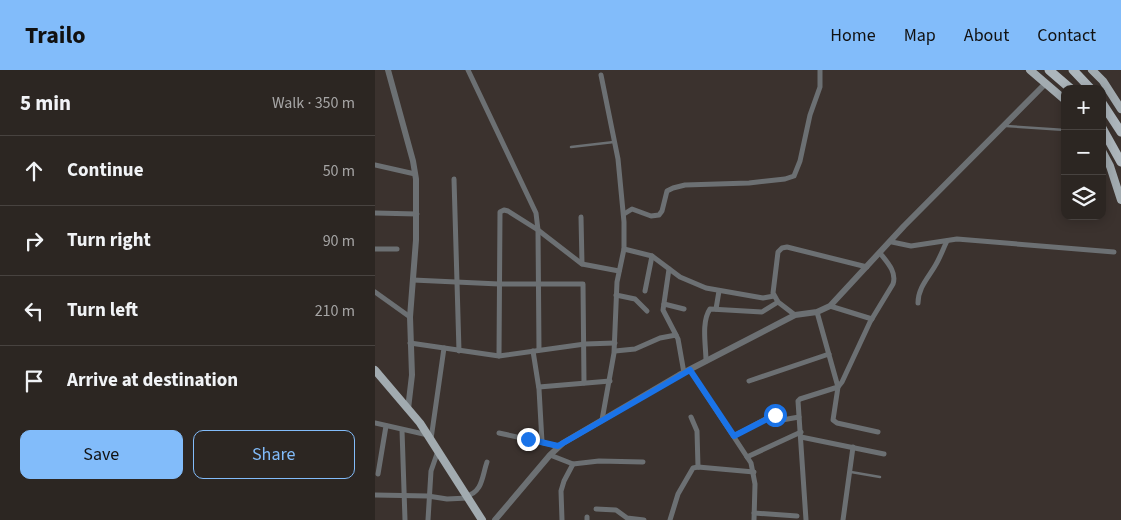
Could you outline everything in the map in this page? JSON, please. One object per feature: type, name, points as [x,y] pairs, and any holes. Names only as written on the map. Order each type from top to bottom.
[{"type":"highway","points":[[1049,70],[1066,85]]},
{"type":"highway","points":[[1073,70],[1087,85]]},
{"type":"highway","points":[[1106,109],[1121,132]]},
{"type":"highway","points":[[1103,130],[1121,162]]},
{"type":"main road","points":[[1030,70],[1061,96]]},
{"type":"main road","points":[[1046,83],[1059,70]]},
{"type":"main road","points":[[1092,70],[1103,81],[1121,109]]},
{"type":"main road","points":[[1103,81],[1104,70]]},
{"type":"main road","points":[[1106,158],[1121,200]]},
{"type":"main road","points":[[375,370],[408,409],[429,438],[482,520]]},
{"type":"street","points":[[388,70],[415,174],[417,214],[410,317],[412,375],[408,409]]},
{"type":"street","points":[[468,70],[535,213],[538,230],[536,350],[542,442]]},
{"type":"street","points":[[624,214],[632,209],[651,216],[659,215],[667,191],[679,186],[785,180],[795,176],[810,115],[821,82],[820,70]]},
{"type":"street","points":[[601,75],[619,165],[624,214],[624,250],[619,271],[615,351],[602,420]]},
{"type":"street","points":[[495,520],[558,446],[687,371],[795,315],[817,312],[830,306],[904,226],[1046,83]]},
{"type":"street","points":[[375,165],[415,174]]},
{"type":"street","points":[[454,179],[459,351]]},
{"type":"street","points":[[499,356],[500,212],[508,211],[538,230],[582,264],[619,271]]},
{"type":"street","points":[[375,213],[417,214]]},
{"type":"street","points":[[581,216],[582,264]]},
{"type":"street","points":[[891,242],[911,246],[947,240],[966,240],[1114,252]]},
{"type":"street","points":[[918,303],[919,294],[938,261],[947,240]]},
{"type":"street","points":[[795,315],[778,302],[773,293],[778,252],[782,248],[787,247],[867,267]]},
{"type":"street","points":[[375,249],[397,249]]},
{"type":"street","points":[[624,250],[651,256],[692,284],[763,298],[774,296]]},
{"type":"street","points":[[878,432],[834,421],[833,418],[838,387],[872,319],[895,280],[891,269],[880,253]]},
{"type":"street","points":[[645,291],[651,256]]},
{"type":"street","points":[[669,269],[664,314],[673,327],[678,339],[687,371],[747,457],[753,472],[753,520]]},
{"type":"street","points":[[413,280],[499,284],[583,284],[585,383]]},
{"type":"street","points":[[716,309],[719,290]]},
{"type":"street","points":[[375,292],[410,317]]},
{"type":"street","points":[[617,295],[635,299],[647,311]]},
{"type":"street","points":[[706,361],[707,314],[710,309],[762,312],[778,302]]},
{"type":"street","points":[[664,304],[684,309]]},
{"type":"street","points":[[830,306],[872,319]]},
{"type":"street","points":[[817,312],[838,387]]},
{"type":"street","points":[[615,351],[635,348],[660,338],[676,335]]},
{"type":"street","points":[[410,343],[499,356],[585,344],[615,343]]},
{"type":"street","points":[[375,423],[429,438],[444,348]]},
{"type":"street","points":[[749,381],[829,354]]},
{"type":"street","points":[[539,387],[610,381]]},
{"type":"street","points":[[807,520],[799,434],[799,400],[838,387]]},
{"type":"street","points":[[734,436],[773,415],[777,415],[782,420],[799,417]]},
{"type":"street","points":[[691,417],[697,431],[698,467]]},
{"type":"street","points":[[378,474],[386,426]]},
{"type":"street","points":[[403,430],[405,520]]},
{"type":"street","points":[[499,433],[558,446]]},
{"type":"street","points":[[747,457],[788,437],[799,434],[884,454]]},
{"type":"street","points":[[843,520],[853,447]]},
{"type":"street","points":[[427,520],[431,471],[438,451]]},
{"type":"street","points":[[375,453],[382,453]]},
{"type":"street","points":[[550,455],[573,464],[599,461],[643,462]]},
{"type":"street","points":[[375,495],[430,496],[442,499],[467,497],[479,490],[487,462]]},
{"type":"street","points":[[562,520],[561,491],[573,464]]},
{"type":"street","points":[[670,520],[691,470],[698,467],[753,472]]},
{"type":"street","points":[[596,509],[617,510],[627,518],[644,520]]},
{"type":"street","points":[[754,513],[797,516]]},
{"type":"lane","points":[[1004,126],[1061,130]]},
{"type":"lane","points":[[571,147],[614,142]]},
{"type":"lane","points":[[849,472],[880,477]]},
{"type":"route","points":[[528,439],[558,446],[690,370],[734,436],[775,415]]}]
